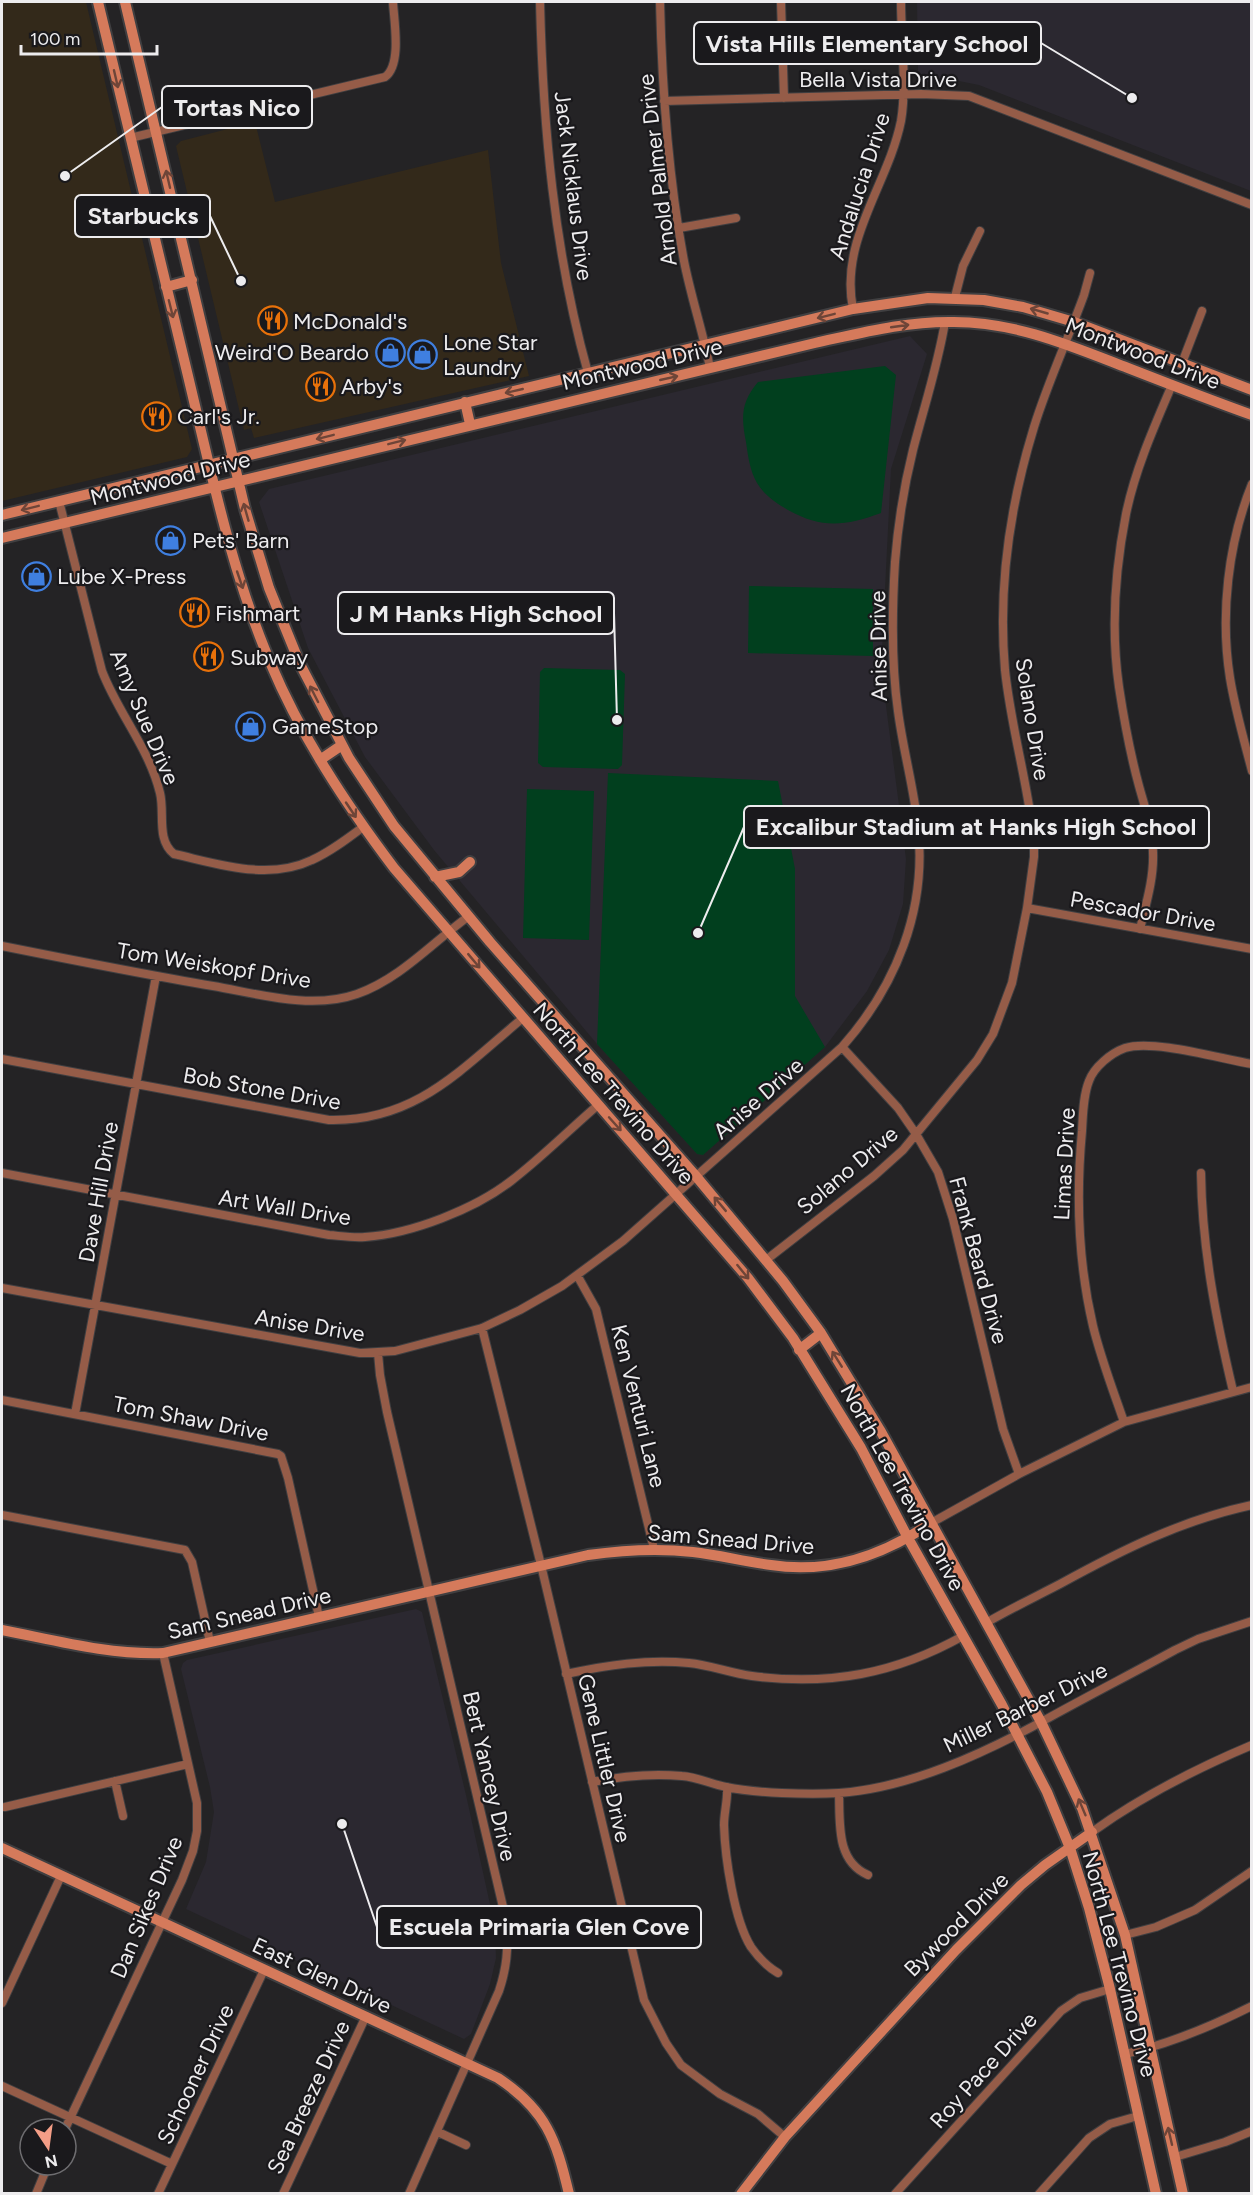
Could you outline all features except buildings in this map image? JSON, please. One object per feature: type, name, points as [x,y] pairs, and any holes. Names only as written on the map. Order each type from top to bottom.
[{"type":"main road","name":"North Lee Trevino Drive","points":[[98,2],[236,569],[256,625],[290,705],[320,760],[363,827],[394,868],[748,1278],[793,1338],[861,1448],[908,1538],[1018,1736],[1047,1792],[1070,1848],[1089,1908],[1110,1989],[1156,2193]]},
{"type":"main road","name":"North Lee Trevino Drive","points":[[125,2],[239,482],[269,588],[300,664],[342,745],[394,826],[435,877],[695,1175],[766,1260],[821,1333],[880,1430],[1041,1722],[1083,1808],[1125,1935],[1183,2193]]},
{"type":"main road","points":[[166,287],[192,280]]},
{"type":"main road","name":"Montwood Drive","points":[[2,515],[854,309],[928,298],[955,297],[1023,307],[1074,322],[1251,390]]},
{"type":"main road","name":"Montwood Drive","points":[[2,538],[470,424],[880,328],[920,323],[945,322],[1010,327],[1065,344],[1251,415]]},
{"type":"main road","points":[[465,402],[470,424]]},
{"type":"main road","points":[[320,760],[342,745]]},
{"type":"main road","points":[[435,877],[459,872],[470,862]]},
{"type":"main road","points":[[799,1350],[821,1333]]},
{"type":"main road","name":"Sam Snead Drive","points":[[2,1630],[130,1653],[163,1653],[588,1555],[654,1549],[717,1555],[787,1567],[822,1567],[863,1558],[908,1538],[931,1523]]},
{"type":"main road","name":"Bywood Drive","points":[[741,2193],[785,2137],[963,1942],[1045,1865],[1092,1832]]},
{"type":"main road","name":"East Glen Drive","points":[[2,1848],[498,2078],[534,2106],[551,2133],[569,2193]]},
{"type":"street","points":[[130,138],[385,77],[390,74],[394,64],[393,2]]},
{"type":"street","name":"Jack Nicklaus Drive","points":[[540,2],[543,100],[549,172],[569,297],[588,373]]},
{"type":"street","name":"Arnold Palmer Drive","points":[[660,2],[664,101],[679,228],[710,368]]},
{"type":"street","points":[[781,2],[784,98]]},
{"type":"street","name":"Andalucia Drive","points":[[854,309],[850,293],[851,264],[861,229],[901,122],[903,95],[900,2]]},
{"type":"street","name":"Bella Vista Drive","points":[[664,101],[948,94],[983,100],[1251,205]]},
{"type":"street","points":[[679,228],[736,218]]},
{"type":"street","points":[[955,297],[963,266],[980,231]]},
{"type":"street","name":"Solano Drive","points":[[766,1260],[874,1176],[903,1150],[977,1060],[993,1034],[1012,983],[1027,908],[1034,841],[1014,737],[1006,678],[1005,586],[1012,518],[1024,465],[1043,400],[1074,322],[1090,273]]},
{"type":"street","points":[[1182,363],[1202,311]]},
{"type":"street","name":"Anise Drive","points":[[2,1288],[360,1353],[378,1353],[482,1328],[520,1310],[577,1275],[622,1241],[842,1047],[860,1027],[897,965],[912,924],[918,896],[919,836],[897,708],[893,651],[894,589],[907,476],[941,346],[945,322]]},
{"type":"street","points":[[1140,929],[1152,871],[1153,845],[1122,709],[1115,645],[1117,579],[1126,514],[1147,444],[1172,385]]},
{"type":"street","points":[[1251,484],[1234,544],[1226,610],[1230,675],[1251,771]]},
{"type":"street","name":"Amy Sue Drive","points":[[59,501],[102,671],[111,694],[132,729],[156,780],[163,811],[163,839],[171,851],[174,854],[245,869],[287,868],[312,860],[363,827]]},
{"type":"street","name":"Pescador Drive","points":[[1027,908],[1251,949]]},
{"type":"street","name":"Tom Weiskopf Drive","points":[[2,946],[290,999],[342,998],[372,988],[395,975],[469,916]]},
{"type":"street","name":"Dave Hill Drive","points":[[75,1414],[156,976]]},
{"type":"street","name":"Bob Stone Drive","points":[[2,1059],[329,1120],[366,1119],[406,1106],[441,1087],[522,1018]]},
{"type":"street","name":"Limas Drive","points":[[1124,1422],[1093,1324],[1080,1249],[1079,1156],[1089,1080],[1106,1059],[1129,1047],[1142,1046],[1176,1050],[1251,1064]]},
{"type":"street","name":"Frank Beard Drive","points":[[842,1047],[898,1108],[931,1159],[945,1192],[1003,1429],[1019,1474]]},
{"type":"street","name":"Art Wall Drive","points":[[2,1173],[329,1235],[365,1237],[388,1234],[455,1213],[509,1183],[598,1105]]},
{"type":"street","points":[[1201,1173],[1203,1230],[1209,1278],[1233,1391]]},
{"type":"street","name":"Ken Venturi Lane","points":[[577,1275],[596,1309],[654,1549]]},
{"type":"street","name":"Gene Littler Drive","points":[[482,1328],[541,1565],[638,1977],[650,2015],[673,2055],[692,2075],[720,2094],[758,2114],[785,2137]]},
{"type":"street","name":"Bert Yancey Drive","points":[[378,1353],[386,1403],[428,1593],[507,1924],[507,1966],[499,1991],[409,2193]]},
{"type":"street","name":"Sam Snead Drive","points":[[931,1523],[1019,1474],[1124,1422],[1251,1387]]},
{"type":"street","name":"Tom Shaw Drive","points":[[2,1400],[273,1452],[281,1456],[319,1617]]},
{"type":"street","points":[[986,1623],[1123,1549],[1204,1517],[1251,1505]]},
{"type":"street","points":[[2,1515],[185,1550],[192,1562],[210,1642]]},
{"type":"street","name":"Miller Barber Drive","points":[[592,1782],[653,1774],[690,1777],[727,1788],[783,1792],[839,1793],[881,1786],[936,1771],[1018,1736],[1174,1650],[1251,1621]]},
{"type":"street","points":[[566,1674],[620,1664],[650,1662],[688,1663],[792,1680],[844,1677],[900,1665],[940,1649],[963,1636]]},
{"type":"street","name":"Dan Sikes Drive","points":[[70,2117],[182,1880],[193,1851],[197,1831],[197,1803],[163,1653]]},
{"type":"street","name":"Bywood Drive","points":[[1092,1832],[1148,1795],[1198,1768],[1251,1745]]},
{"type":"street","points":[[5,1808],[188,1764]]},
{"type":"street","points":[[115,1781],[123,1816]]},
{"type":"street","points":[[727,1788],[724,1822],[732,1889],[742,1925],[753,1950],[778,1973]]},
{"type":"street","points":[[839,1793],[846,1858],[855,1868],[868,1875]]},
{"type":"street","points":[[1125,1935],[1156,1927],[1195,1910],[1251,1871]]},
{"type":"street","points":[[2,2003],[61,1876]]},
{"type":"street","name":"Schooner Drive","points":[[158,2193],[264,1970]]},
{"type":"street","name":"Roy Pace Drive","points":[[895,2193],[1061,2011],[1080,1998],[1110,1989]]},
{"type":"street","points":[[1125,2054],[1191,2034],[1251,2006]]},
{"type":"street","name":"Sea Breeze Drive","points":[[283,2193],[366,2016]]},
{"type":"street","points":[[2,2086],[68,2117]]},
{"type":"street","points":[[1039,2193],[1089,2138],[1110,2124],[1138,2116]]},
{"type":"street","points":[[78,2122],[172,2164]]},
{"type":"street","points":[[1174,2157],[1225,2142],[1251,2131]]},
{"type":"street","points":[[438,2132],[466,2145]]},
{"type":"street","points":[[36,2193],[43,2177]]},
{"type":"shaded area","points":[[2,2],[86,2],[192,449],[187,457],[2,501]]},
{"type":"shaded area","points":[[917,2],[1251,2],[1251,191],[979,85],[959,81],[926,82],[918,72]]},
{"type":"shaded area","points":[[255,122],[275,202],[488,150],[501,263],[529,376],[254,438],[251,428],[244,430],[176,146],[181,141]]},
{"type":"shaded area","points":[[910,336],[927,354],[891,469],[882,649],[883,683],[906,859],[903,904],[889,950],[867,991],[825,1047],[703,1155],[697,1154],[597,1044],[434,850],[365,757],[308,648],[259,502],[269,489]]},
{"type":"shaded area","points":[[416,1609],[422,1612],[495,1927],[496,1958],[490,1984],[471,2034],[464,2039],[186,1909],[206,1862],[214,1812],[181,1669],[183,1663],[187,1660]]},
{"type":"green space","points":[[885,366],[896,375],[881,513],[845,523],[823,523],[800,516],[775,502],[757,483],[749,458],[743,417],[745,403],[752,389],[758,382]]},
{"type":"green space","points":[[749,586],[873,589],[873,656],[748,653]]},
{"type":"green space","points":[[544,668],[620,670],[625,674],[622,765],[618,769],[543,767],[538,763],[540,672]]},
{"type":"green space","points":[[608,773],[778,781],[795,869],[795,996],[825,1047],[703,1155],[697,1154],[597,1044]]},
{"type":"green space","points":[[527,789],[594,791],[589,940],[523,938]]},
{"type":"place","name":"Vista Hills Elementary School","points":[[1132,98]]},
{"type":"place","name":"Tortas Nico","points":[[65,176]]},
{"type":"place","name":"Starbucks","points":[[241,281]]},
{"type":"place","name":"McDonald's","points":[[272,321]]},
{"type":"place","name":"Weird'O Beardo","points":[[390,352]]},
{"type":"place","name":"Lone Star Laundry","points":[[422,355]]},
{"type":"place","name":"Arby's","points":[[320,386]]},
{"type":"place","name":"Carl's Jr.","points":[[156,416]]},
{"type":"place","name":"Pets' Barn","points":[[171,540]]},
{"type":"place","name":"Lube X-Press","points":[[36,576]]},
{"type":"place","name":"Fishmart","points":[[194,613]]},
{"type":"place","name":"Subway","points":[[209,657]]},
{"type":"place","name":"J M Hanks High School","points":[[617,720]]},
{"type":"place","name":"GameStop","points":[[251,726]]},
{"type":"place","name":"Excalibur Stadium at Hanks High School","points":[[698,933]]},
{"type":"place","name":"Escuela Primaria Glen Cove","points":[[342,1824]]}]
